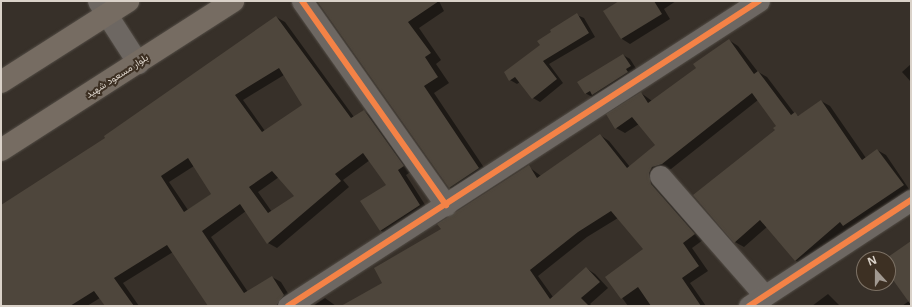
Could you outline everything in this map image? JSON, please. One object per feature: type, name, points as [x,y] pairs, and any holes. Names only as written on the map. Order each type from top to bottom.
[{"type":"main road","points":[[1,82],[102,8],[128,1]]},
{"type":"main road","name":"بلوار مسعود شهید","points":[[1,150],[233,1]]},
{"type":"street","points":[[302,1],[446,205]]},
{"type":"street","points":[[288,306],[759,1]]},
{"type":"street","points":[[102,8],[138,63]]},
{"type":"street","points":[[660,176],[757,301],[911,200]]},
{"type":"building","points":[[317,1],[439,1],[408,22],[431,53],[425,57],[438,77],[424,86],[479,168],[449,188]]},
{"type":"building","points":[[619,1],[654,1],[662,14],[621,39],[603,11]]},
{"type":"building","points":[[577,13],[589,33],[543,61],[557,79],[532,99],[515,77],[509,81],[504,72],[540,45],[537,41],[551,32],[550,30]]},
{"type":"building","points":[[276,16],[351,118],[364,110],[404,166],[398,170],[420,205],[380,231],[360,201],[386,185],[363,153],[335,174],[341,181],[267,244],[240,204],[202,231],[244,293],[272,276],[284,295],[276,306],[208,306],[167,245],[114,278],[134,306],[105,306],[94,291],[70,306],[1,306],[1,205],[105,138],[104,136]],"holes":[[[279,68],[302,105],[262,132],[235,95]],[[188,158],[211,194],[184,212],[161,176]],[[272,171],[294,196],[268,213],[249,187]]]},
{"type":"building","points":[[729,39],[754,74],[758,71],[791,115],[795,112],[798,116],[821,100],[862,160],[877,149],[904,185],[843,226],[840,222],[795,261],[760,220],[734,243],[693,195],[775,130],[773,128],[776,126],[752,93],[662,164],[652,167],[649,173],[651,184],[695,234],[683,243],[699,266],[682,278],[701,306],[651,306],[638,287],[621,299],[605,277],[643,249],[611,211],[578,232],[530,270],[550,299],[586,267],[600,282],[581,298],[589,306],[341,306],[382,283],[374,268],[441,229],[437,224],[529,165],[537,178],[600,134],[627,168],[655,145],[632,117],[615,129],[606,114],[641,92],[648,103],[696,68],[693,64]]},
{"type":"building","points":[[623,54],[631,66],[626,69],[628,72],[592,95],[590,91],[585,94],[577,82]]},
{"type":"building","points":[[911,241],[911,305],[896,284],[896,251]]},
{"type":"cycle path","points":[[302,1],[446,205]]},
{"type":"cycle path","points":[[288,306],[759,1]]},
{"type":"cycle path","points":[[749,306],[911,200]]}]
